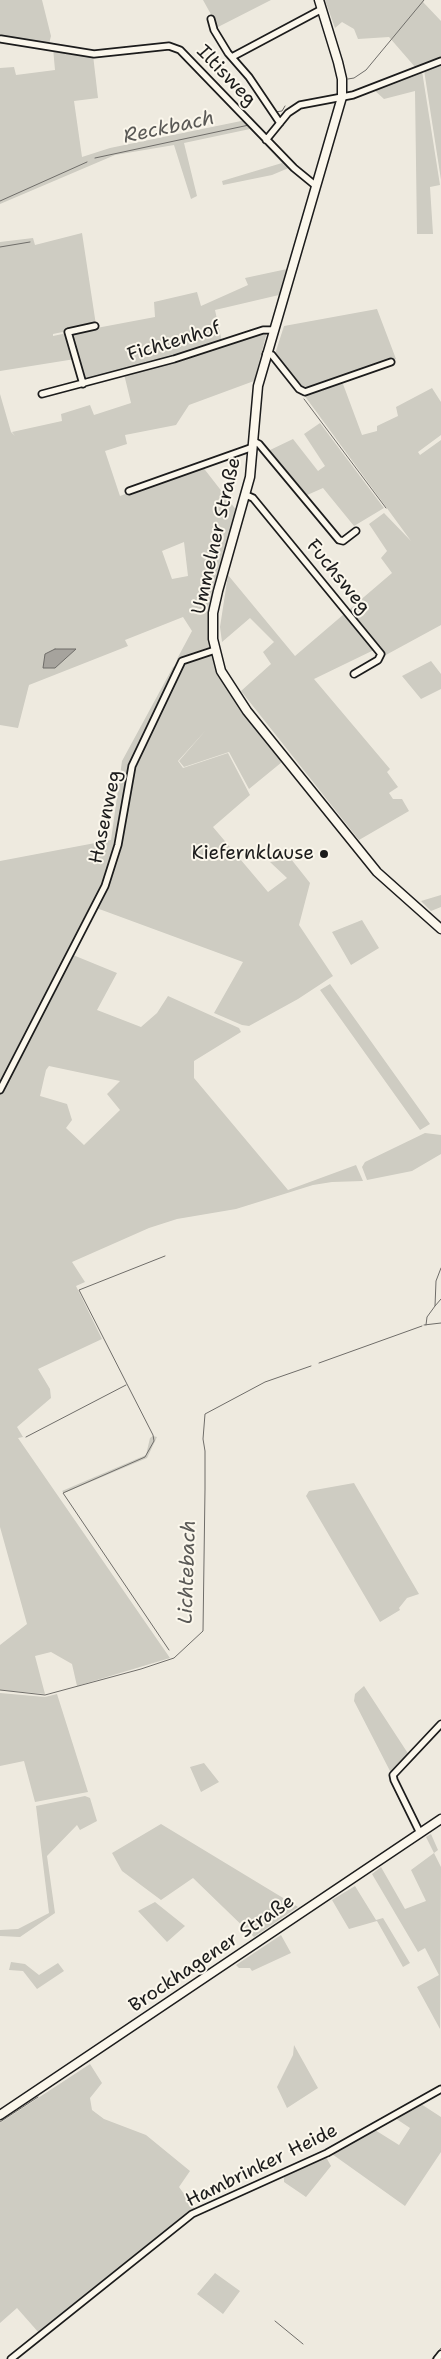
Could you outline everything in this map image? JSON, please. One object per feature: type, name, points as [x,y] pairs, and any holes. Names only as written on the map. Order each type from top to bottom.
[{"type":"main road","name":"Ummelner Straße","points":[[319,0],[338,62],[342,97],[258,386],[246,495],[218,591],[212,624],[215,650],[221,671],[247,711],[363,857],[390,885],[441,929]]},
{"type":"main road","name":"Brockhagener Straße","points":[[0,2115],[441,1819]]},
{"type":"street","points":[[232,57],[322,9]]},
{"type":"street","points":[[211,19],[214,30],[280,123]]},
{"type":"street","name":"Iltisweg","points":[[1,39],[94,54],[169,46],[180,50],[266,140],[316,186]]},
{"type":"street","points":[[266,140],[293,108],[353,95],[441,61]]},
{"type":"street","points":[[83,384],[68,332],[95,326]]},
{"type":"street","name":"Fichtenhof","points":[[42,394],[174,359],[262,330],[273,330]]},
{"type":"street","points":[[266,354],[272,355],[298,389],[305,392],[391,362]]},
{"type":"street","points":[[129,491],[253,444],[259,444],[339,540],[344,540],[356,531]]},
{"type":"street","name":"Fuchsweg","points":[[246,495],[253,498],[381,654],[378,660],[354,674]]},
{"type":"street","name":"Hasenweg","points":[[0,1090],[105,886],[118,845],[132,766],[182,661],[215,650]]},
{"type":"street","points":[[420,1833],[393,1776],[441,1724]]},
{"type":"street","name":"Hambrinker Heide","points":[[11,2359],[192,2214],[327,2153],[441,2090]]},
{"type":"street","points":[[437,2359],[441,2354]]},
{"type":"shaded area","points":[[0,0],[42,0],[51,36],[49,44],[0,37]]},
{"type":"shaded area","points":[[203,0],[271,0],[218,27]]},
{"type":"shaded area","points":[[325,0],[424,0],[423,2],[441,21],[441,180],[424,70],[415,67],[389,37],[358,39],[354,29],[342,22],[335,28]]},
{"type":"shaded area","points":[[53,48],[93,55],[98,98],[74,101],[82,157],[110,148],[246,120],[291,167],[272,175],[223,185],[222,181],[282,163],[250,129],[184,143],[197,196],[191,199],[174,145],[115,155],[0,204],[0,68],[14,67],[16,75],[55,70]]},
{"type":"shaded area","points":[[422,71],[440,185],[430,187],[433,234],[417,234],[415,91],[384,99],[373,89]]},
{"type":"shaded area","points":[[82,233],[96,325],[53,334],[53,336],[67,333],[75,359],[0,371],[0,242],[33,238],[35,245]]},
{"type":"shaded area","points":[[287,269],[279,295],[215,310],[222,342],[87,381],[84,380],[70,333],[155,317],[154,302],[197,292],[201,306],[248,285],[245,278]]},
{"type":"shaded area","points":[[377,309],[396,359],[305,388],[297,384],[275,354],[284,326]]},
{"type":"shaded area","points":[[267,332],[254,381],[189,405],[176,425],[125,435],[127,444],[105,451],[120,496],[202,466],[237,511],[213,589],[209,612],[210,647],[177,659],[192,631],[183,617],[125,640],[128,646],[29,685],[18,728],[0,725],[0,394],[11,432],[15,436],[12,432],[62,421],[61,414],[90,405],[94,415],[131,403],[124,374]],"holes":[[[184,542],[188,576],[172,579],[162,551]]]},
{"type":"shaded area","points":[[340,382],[343,384],[362,435],[377,431],[377,426],[398,416],[396,407],[432,388],[441,402],[441,435],[418,452],[420,455],[441,440],[441,625],[384,656],[378,648],[314,679],[390,769],[387,772],[398,787],[389,793],[393,799],[402,799],[409,811],[359,840],[241,691],[271,664],[263,652],[274,642],[250,618],[222,642],[220,627],[228,575],[295,656],[392,573],[381,558],[387,551],[369,524],[384,513],[411,541],[304,395]]},
{"type":"shaded area","points":[[320,423],[384,508],[354,526],[323,488],[305,496],[268,451],[293,439],[318,471],[325,466],[304,434]]},
{"type":"shaded area","points":[[55,649],[76,649],[55,668],[43,668],[45,654]]},
{"type":"shaded area","points":[[211,653],[216,667],[233,699],[282,762],[249,789],[229,752],[184,767],[179,761],[206,730],[178,761],[183,768],[228,753],[250,795],[213,827],[268,892],[287,878],[270,862],[291,859],[310,883],[299,925],[333,976],[298,999],[249,1026],[242,1025],[214,1013],[243,962],[91,906],[29,1025],[34,1027],[73,955],[117,973],[97,1010],[141,1027],[157,1013],[168,996],[239,1028],[241,1032],[194,1061],[194,1078],[288,1190],[356,1165],[363,1181],[313,1185],[236,1209],[177,1219],[149,1228],[72,1262],[85,1282],[76,1286],[102,1339],[38,1369],[50,1389],[51,1398],[17,1427],[23,1437],[18,1438],[170,1658],[77,1686],[72,1664],[51,1652],[35,1656],[45,1694],[0,1690],[0,1645],[27,1624],[0,1527],[0,861],[111,840],[122,761],[173,667]],"holes":[[[49,1066],[120,1081],[107,1094],[120,1110],[84,1145],[66,1128],[72,1120],[67,1104],[40,1096],[46,1070]]]},
{"type":"shaded area","points":[[431,661],[441,674],[441,689],[421,699],[402,676]]},
{"type":"shaded area","points":[[441,895],[441,907],[431,911],[421,901]]},
{"type":"shaded area","points":[[362,920],[379,948],[351,965],[332,932]]},
{"type":"shaded area","points":[[330,984],[430,1124],[420,1130],[320,990]]},
{"type":"shaded area","points":[[425,1133],[441,1135],[441,1154],[412,1171],[367,1180],[362,1167],[365,1162]]},
{"type":"shaded area","points":[[153,1436],[157,1437],[147,1458],[64,1493],[62,1491],[146,1455],[150,1438]]},
{"type":"shaded area","points":[[354,1483],[419,1594],[407,1598],[399,1608],[400,1610],[380,1622],[306,1496],[309,1491]]},
{"type":"shaded area","points":[[364,1686],[409,1755],[393,1771],[390,1771],[354,1701],[355,1694]]},
{"type":"shaded area","points":[[0,1693],[45,1697],[57,1694],[88,1792],[35,1802],[24,1761],[0,1766]]},
{"type":"shaded area","points":[[204,1763],[219,1782],[201,1792],[190,1767]]},
{"type":"shaded area","points":[[85,1796],[90,1798],[97,1821],[80,1830],[77,1825],[47,1856],[55,1913],[20,1937],[0,1936],[0,1930],[18,1929],[49,1913],[36,1806]]},
{"type":"shaded area","points":[[161,1824],[298,1907],[254,1937],[193,1878],[161,1900],[122,1871],[112,1853]]},
{"type":"shaded area","points":[[431,1834],[438,1850],[434,1853],[426,1837]]},
{"type":"shaded area","points":[[434,1853],[441,1867],[440,2029],[417,1987],[439,1975],[425,1948],[418,1952],[372,1874],[381,1867],[405,1909],[426,1901],[411,1870]]},
{"type":"shaded area","points":[[355,1886],[376,1920],[383,1918],[410,1963],[403,1967],[377,1921],[349,1929],[332,1900]]},
{"type":"shaded area","points":[[155,1902],[185,1926],[167,1942],[138,1911]]},
{"type":"shaded area","points":[[281,1935],[291,1953],[252,1971],[250,1968],[239,1968],[236,1965]]},
{"type":"shaded area","points":[[11,1962],[25,1964],[39,1975],[58,1963],[64,1971],[37,1989],[23,1971],[9,1970]]},
{"type":"shaded area","points":[[294,2045],[318,2088],[287,2108],[277,2087],[293,2055]]},
{"type":"shaded area","points":[[90,2064],[102,2083],[90,2098],[92,2110],[104,2119],[146,2135],[190,2171],[179,2187],[195,2209],[39,2333],[17,2308],[0,2323],[0,2123]]},
{"type":"shaded area","points":[[421,2104],[441,2117],[441,2152],[405,2206],[332,2154],[375,2130],[399,2145],[410,2128],[395,2118]]},
{"type":"shaded area","points":[[326,2157],[331,2166],[306,2197],[284,2182],[284,2177]]},
{"type":"shaded area","points":[[215,2273],[240,2291],[223,2314],[197,2294]]},
{"type":"waterway","name":"Reckbach","points":[[348,79],[354,78],[366,70],[424,0]]},
{"type":"waterway","name":"Reckbach","points":[[275,112],[282,111],[285,106]]},
{"type":"waterway","name":"Reckbach","points":[[95,158],[249,125]]},
{"type":"waterway","name":"Reckbach","points":[[0,201],[87,162]]},
{"type":"waterway","points":[[0,247],[30,242]]},
{"type":"waterway","points":[[304,399],[386,508]]},
{"type":"waterway","points":[[165,1256],[79,1290],[153,1435],[154,1441],[145,1457],[63,1493],[169,1650]]},
{"type":"waterway","points":[[426,1325],[427,1317],[435,1306],[436,1281],[441,1268]]},
{"type":"waterway","points":[[435,1306],[441,1299]]},
{"type":"waterway","name":"Lichtebach","points":[[424,1325],[441,1323]]},
{"type":"waterway","name":"Lichtebach","points":[[319,1363],[422,1326]]},
{"type":"waterway","name":"Lichtebach","points":[[0,1690],[45,1695],[141,1669],[174,1658],[203,1631],[205,1489],[205,1451],[203,1439],[205,1414],[265,1382],[311,1366]]},
{"type":"waterway","points":[[26,1437],[126,1385]]},
{"type":"waterway","points":[[0,2122],[38,2097]]},
{"type":"waterway","points":[[275,2321],[303,2344]]},
{"type":"waterway","points":[[432,2359],[441,2348]]},
{"type":"place","name":"Kiefernklause","points":[[324,854]]}]
